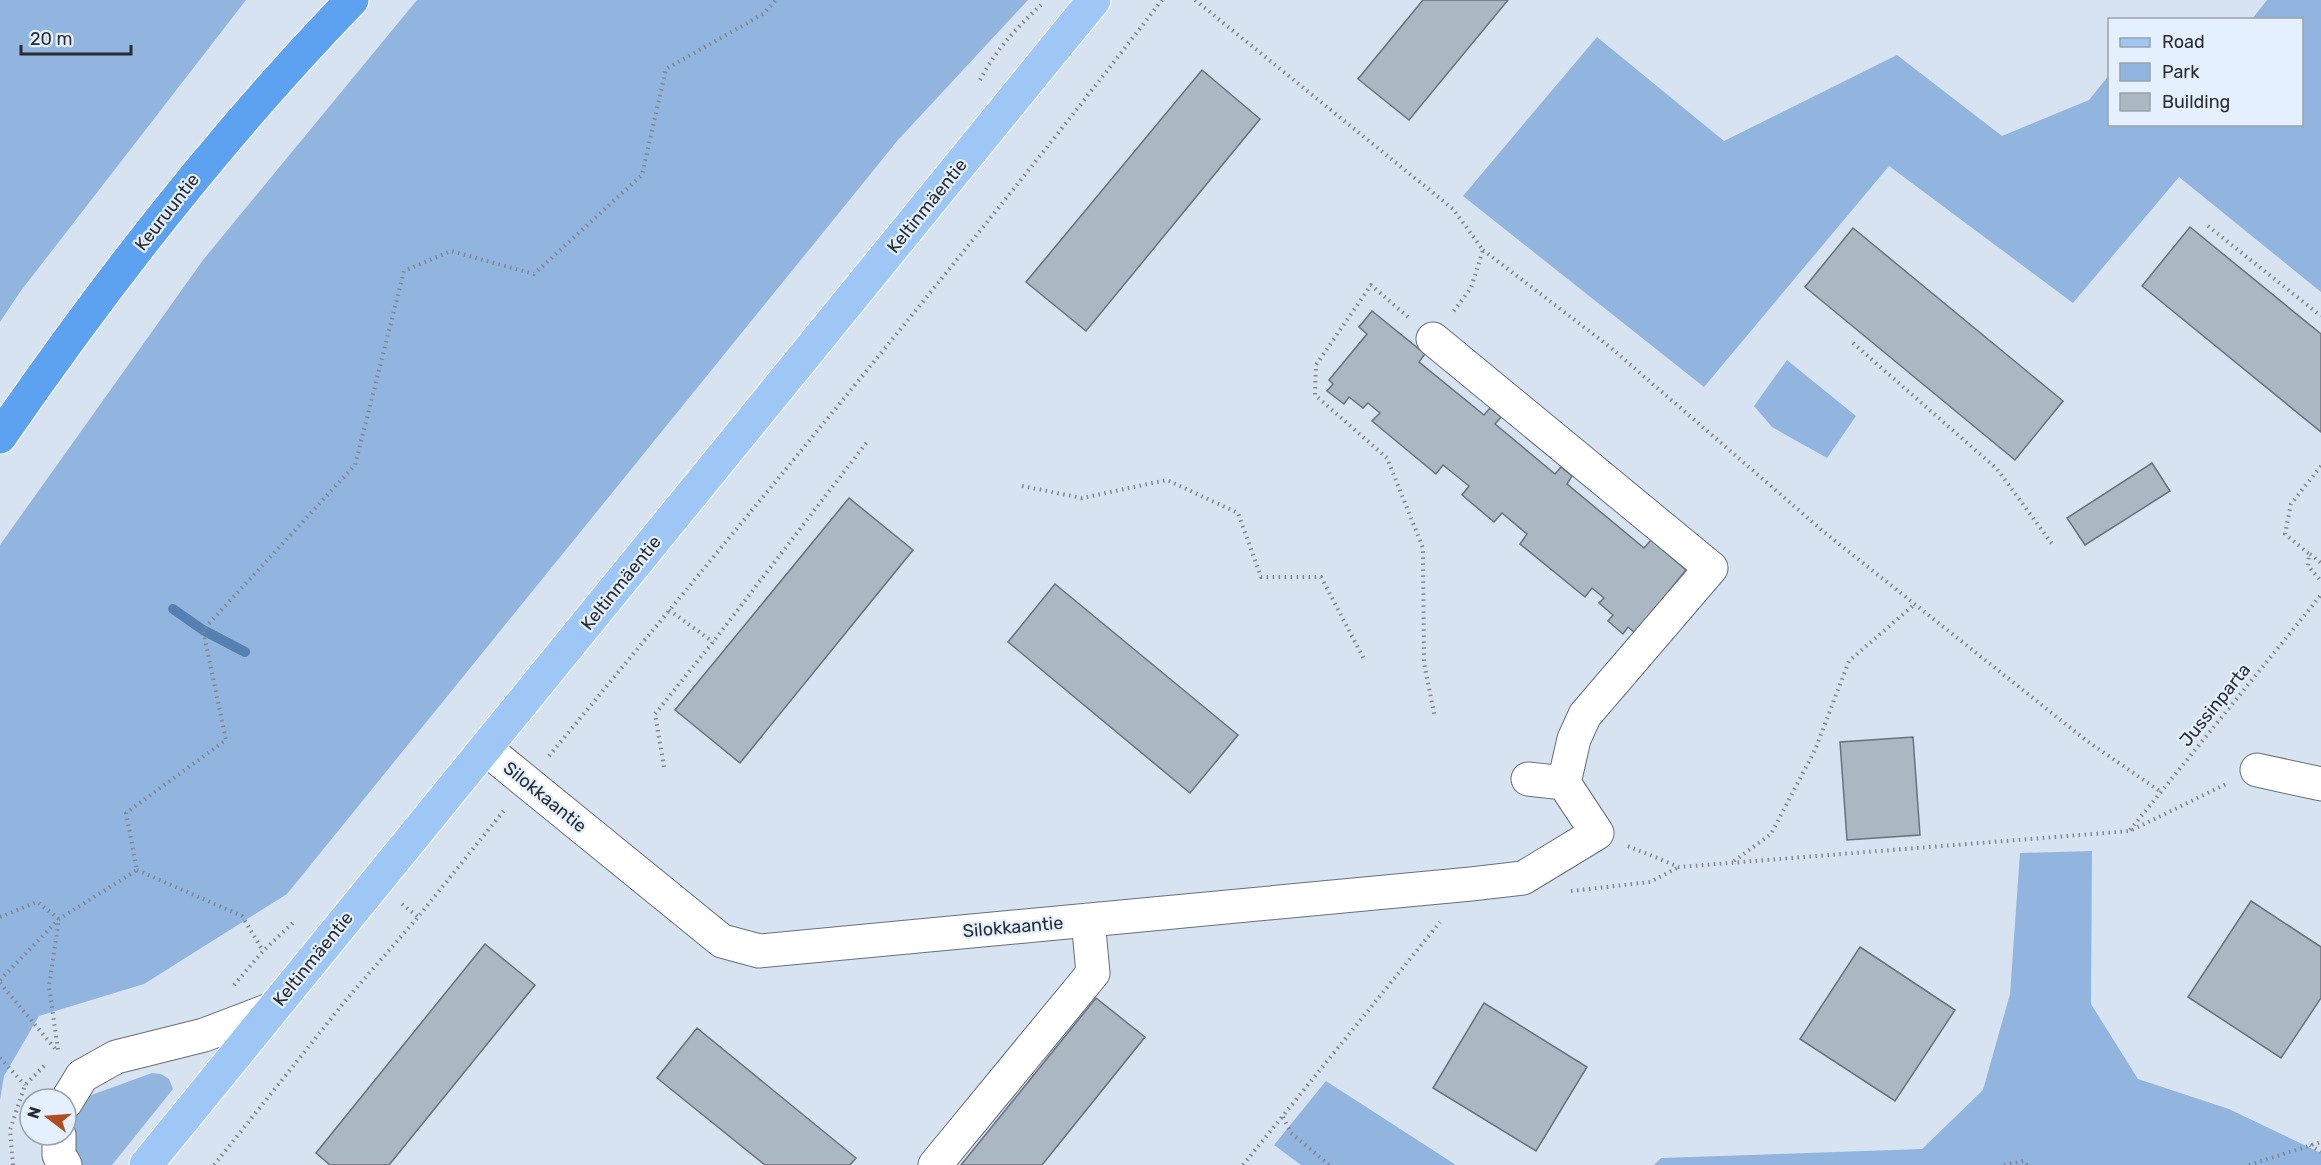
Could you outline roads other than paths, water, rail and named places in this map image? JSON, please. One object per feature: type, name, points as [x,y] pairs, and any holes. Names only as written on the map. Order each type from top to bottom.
[{"type":"highway","name":"Keuruuntie","points":[[0,437],[69,336],[193,178],[352,0]]},
{"type":"main road","name":"Keltinmäentie","points":[[146,1165],[1094,0]]},
{"type":"street","points":[[1433,339],[1711,568],[1585,715],[1575,739],[1564,783],[1528,779]]},
{"type":"street","name":"Silokkaantie","points":[[486,749],[722,942],[759,951],[1522,878],[1597,833],[1564,783]]},
{"type":"street","points":[[2257,770],[2321,784]]},
{"type":"street","points":[[935,1165],[1093,973],[1088,920]]},
{"type":"street","points":[[75,1087],[82,1076],[116,1057],[204,1035],[272,1010]]},
{"type":"street","points":[[59,1147],[59,1155],[65,1165]]},
{"type":"waterway","points":[[173,609],[203,630],[245,652]]}]
